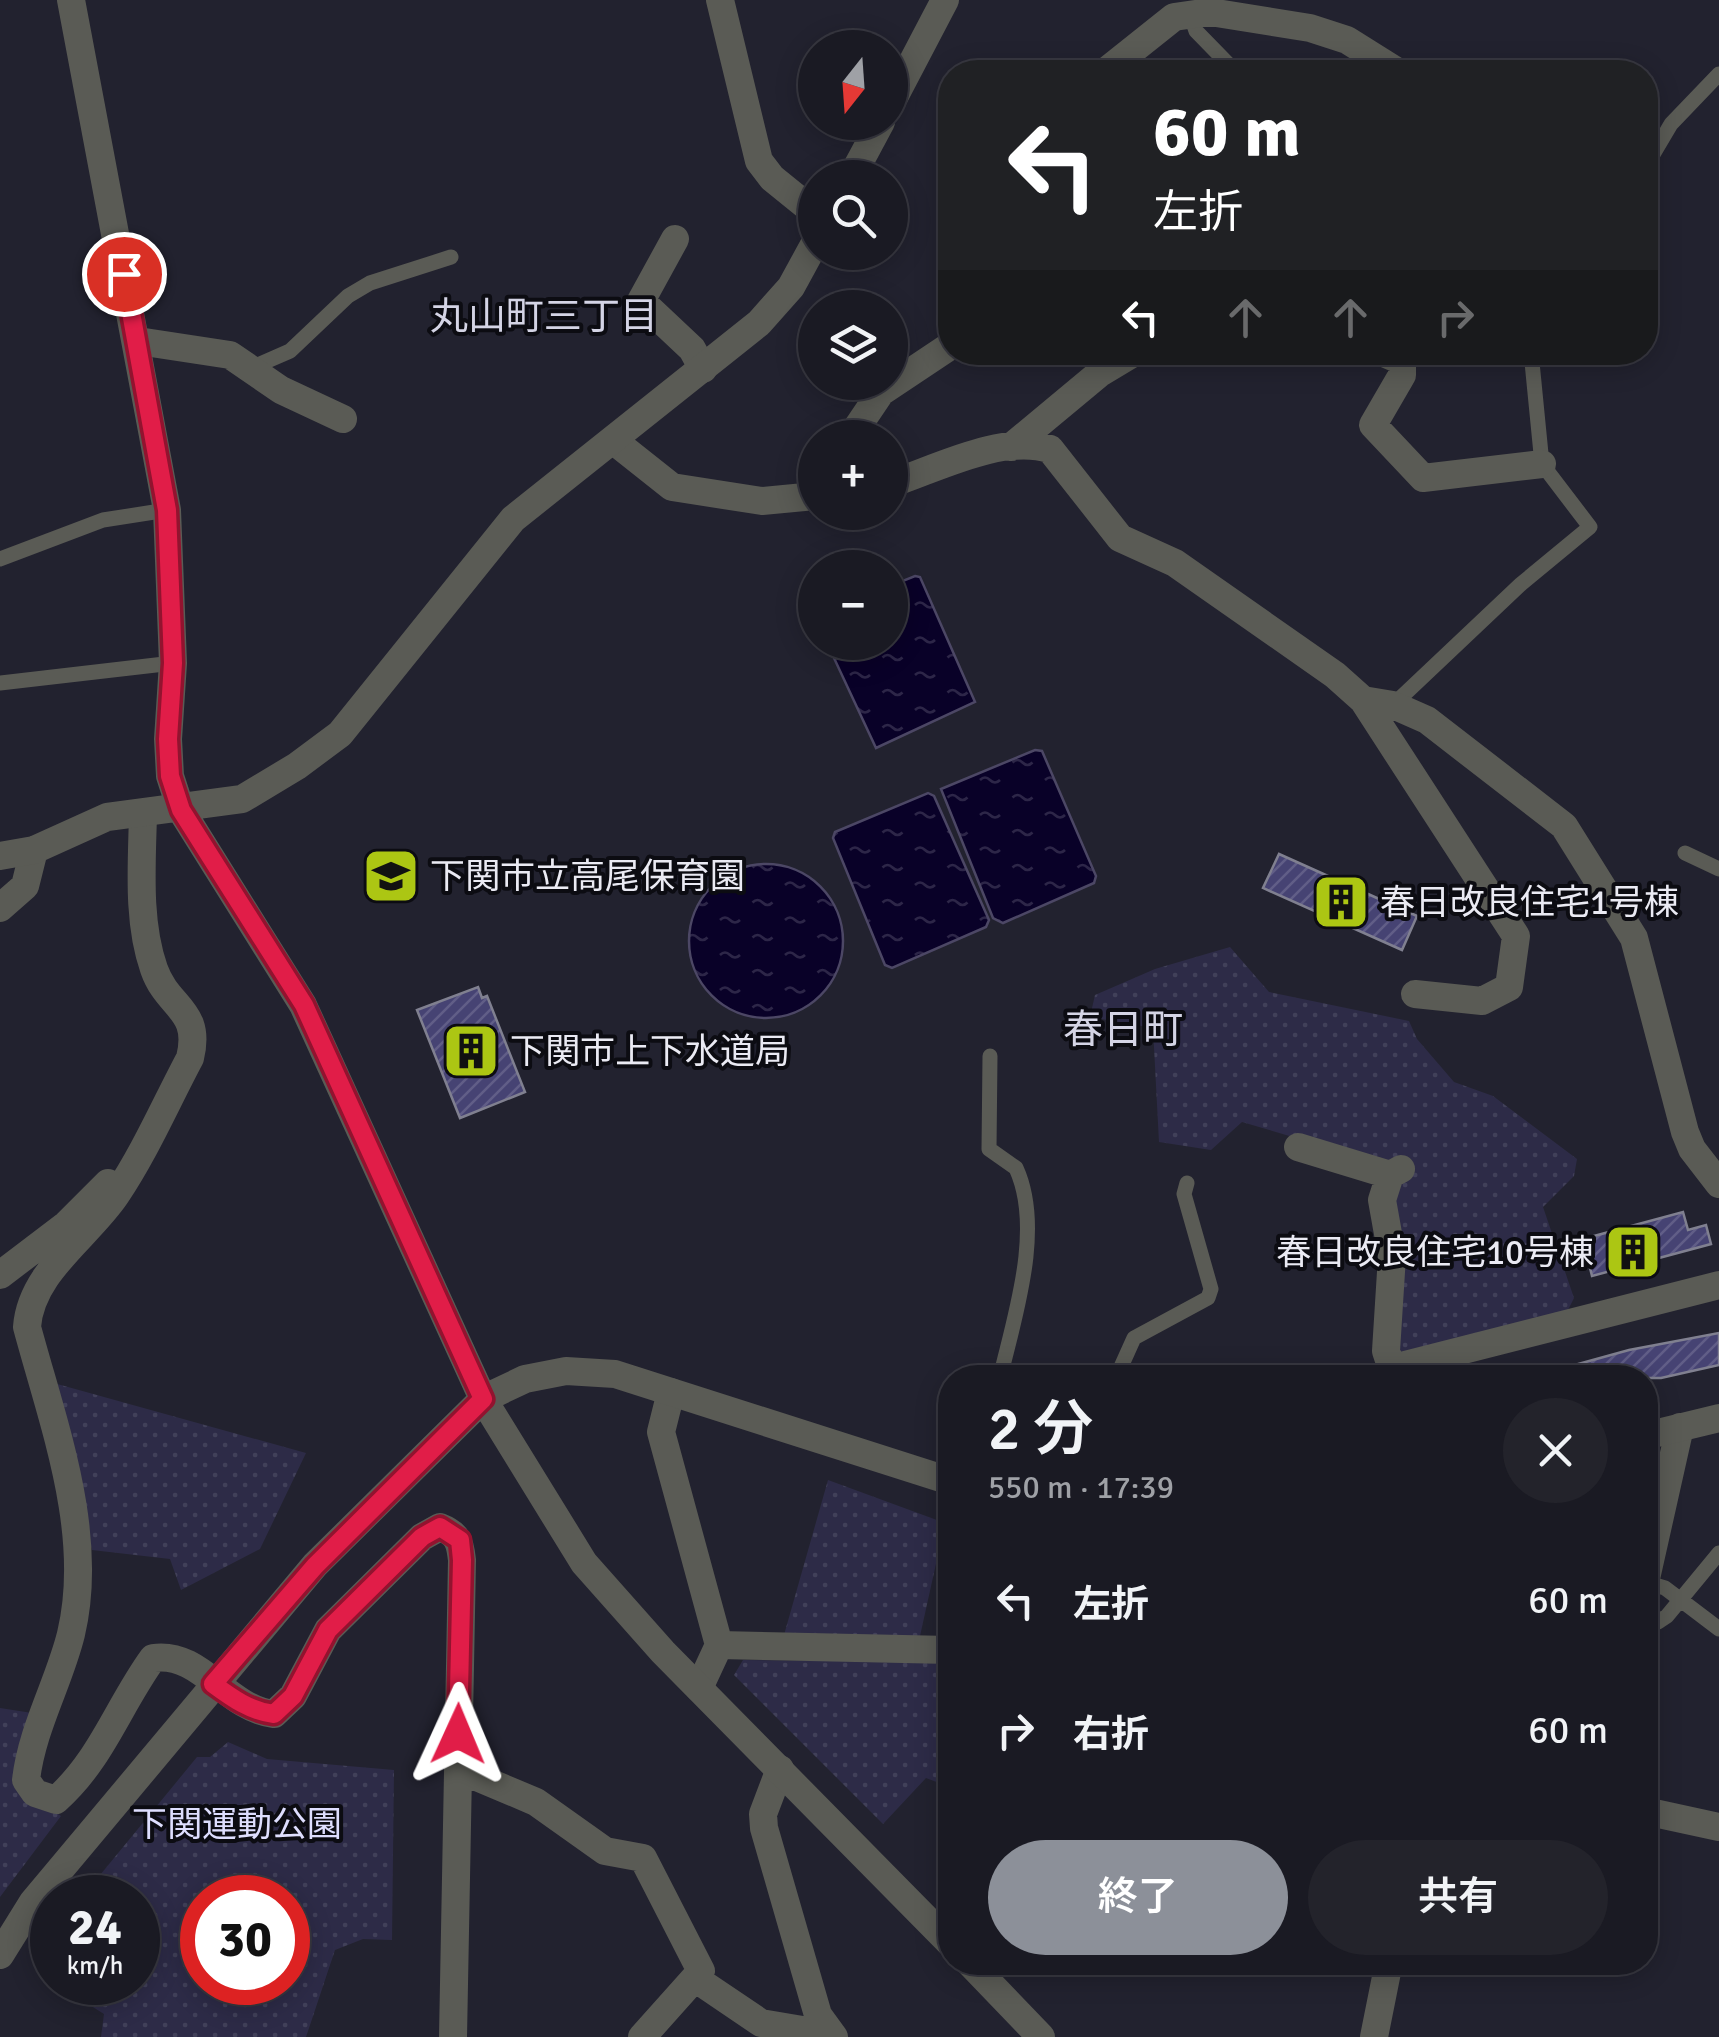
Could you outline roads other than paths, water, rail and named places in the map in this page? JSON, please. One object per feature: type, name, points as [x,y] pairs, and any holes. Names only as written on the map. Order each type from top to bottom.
[{"type":"street","points":[[72,0],[88,106],[138,341],[167,510],[173,663],[168,739],[170,776],[181,810],[304,1005],[483,1399],[584,1564],[699,1688],[938,1931]]},
{"type":"street","points":[[720,0],[759,161],[798,200]]},
{"type":"street","points":[[908,70],[945,0]]},
{"type":"street","points":[[1120,60],[1174,17],[1210,12],[1310,28],[1347,40],[1379,60]]},
{"type":"street","points":[[676,239],[640,301],[692,350],[703,368]]},
{"type":"street","points":[[0,856],[34,850],[107,816],[181,810],[242,799],[340,734],[513,519],[758,323],[791,287],[800,270]]},
{"type":"street","points":[[138,341],[230,354],[281,390],[344,418]]},
{"type":"street","points":[[863,420],[882,392],[938,354]]},
{"type":"street","points":[[1010,448],[1113,365]]},
{"type":"street","points":[[1402,365],[1402,375],[1372,426],[1423,478],[1542,464]]},
{"type":"street","points":[[614,441],[672,487],[762,501],[798,497]]},
{"type":"street","points":[[908,479],[1010,448],[1034,444],[1050,449],[1120,538],[1175,563],[1336,674],[1364,700],[1516,936],[1509,986],[1482,1001],[1415,994]]},
{"type":"street","points":[[1364,700],[1394,705],[1454,737],[1564,826],[1634,938],[1692,1150],[1719,1184]]},
{"type":"street","points":[[143,813],[145,932],[162,986],[189,1016],[195,1038],[190,1058],[138,1154],[90,1230],[38,1286],[28,1310],[27,1327],[80,1547],[72,1632],[41,1716],[26,1780],[35,1792],[56,1800],[68,1790],[110,1736],[135,1683],[153,1658],[188,1660],[242,1704],[274,1714],[287,1705],[328,1630],[422,1537],[440,1527],[460,1540],[462,1560],[453,2037]]},
{"type":"street","points":[[0,908],[25,886],[34,850]]},
{"type":"street","points":[[1298,1148],[1395,1172],[1382,1200],[1392,1256],[1386,1351],[1391,1365]]},
{"type":"street","points":[[0,1275],[66,1225],[138,1154]]},
{"type":"street","points":[[1420,1365],[1719,1285]]},
{"type":"street","points":[[0,1955],[34,1902],[315,1566],[483,1399],[526,1379],[566,1371],[615,1374],[938,1476]]},
{"type":"street","points":[[671,1392],[661,1432],[720,1644],[699,1688]]},
{"type":"street","points":[[1658,1433],[1719,1418]]},
{"type":"street","points":[[1658,1524],[1680,1427]]},
{"type":"street","points":[[720,1644],[938,1650]]},
{"type":"street","points":[[458,1769],[536,1802],[605,1850],[643,1858],[701,1972],[642,2037]]},
{"type":"street","points":[[780,1769],[764,1814],[764,1828],[818,2015],[832,2036]]},
{"type":"street","points":[[1658,1814],[1719,1826]]},
{"type":"street","points":[[981,1975],[1041,2037]]},
{"type":"street","points":[[1374,2037],[1386,1975]]},
{"type":"street","points":[[696,1979],[761,2023],[832,2036]]},
{"type":"lane","points":[[1190,14],[1196,31],[1224,60]]},
{"type":"lane","points":[[1658,146],[1671,124],[1719,74]]},
{"type":"lane","points":[[253,367],[290,351],[348,296],[370,282],[451,257]]},
{"type":"lane","points":[[1394,705],[1521,584],[1590,528],[1542,464],[1532,365]]},
{"type":"lane","points":[[0,560],[103,520],[167,510]]},
{"type":"lane","points":[[0,683],[173,663]]},
{"type":"lane","points":[[1684,853],[1719,870]]},
{"type":"lane","points":[[990,1056],[989,1149],[1016,1168],[1026,1217],[1022,1299],[1004,1365]]},
{"type":"lane","points":[[1122,1365],[1134,1338],[1208,1298],[1211,1290],[1184,1194],[1187,1183]]},
{"type":"lane","points":[[1658,1622],[1719,1553]]},
{"type":"lane","points":[[1658,1588],[1681,1599],[1719,1629]]},
{"type":"water","points":[[920,577],[975,702],[876,748],[835,660],[908,660],[908,579]]},
{"type":"water","points":[[1035,750],[1042,751],[1096,876],[1094,883],[1003,923],[993,918],[941,789]]},
{"type":"water","points":[[928,793],[934,796],[989,920],[986,927],[892,968],[885,965],[833,838],[835,832]]},
{"type":"water","points":[[766,864],[796,870],[821,886],[837,911],[843,941],[837,971],[821,996],[796,1012],[766,1018],[736,1012],[711,996],[695,971],[689,941],[695,911],[711,886],[736,870]]},
{"type":"place","name":"下関市立高尾保育園","points":[[391,876]]},
{"type":"place","name":"春日改良住宅1号棟","points":[[1341,902]]},
{"type":"place","name":"下関市上下水道局","points":[[471,1051]]},
{"type":"place","name":"春日改良住宅10号棟","points":[[1633,1252]]},
{"type":"district","name":"丸山町三丁目","points":[[544,316]]},
{"type":"district","name":"春日町","points":[[1123,1030]]},
{"type":"park label","name":"下関運動公園","points":[[237,1824]]}]
